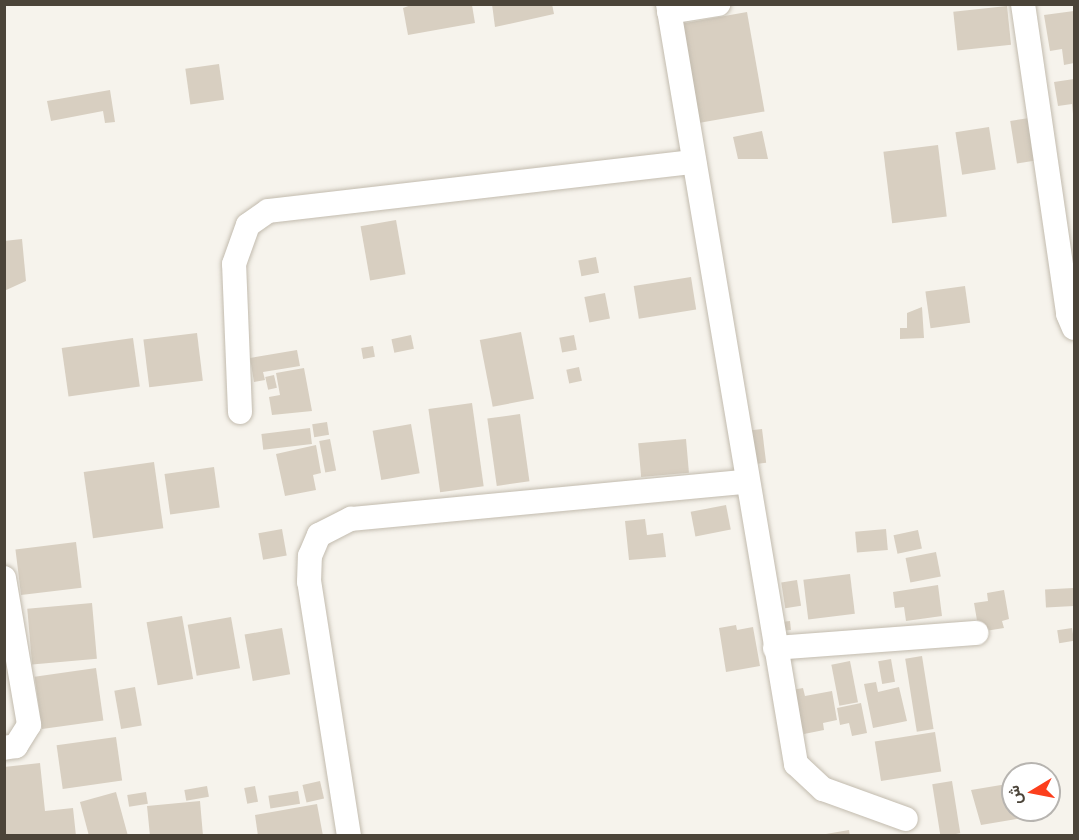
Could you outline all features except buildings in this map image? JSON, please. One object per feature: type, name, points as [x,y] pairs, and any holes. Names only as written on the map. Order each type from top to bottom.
[{"type":"street","points":[[718,4],[669,8],[746,482],[796,764],[823,789],[906,819]]},
{"type":"street","points":[[1023,4],[1074,328]]},
{"type":"street","points":[[240,412],[234,264],[248,225],[268,211],[694,162]]},
{"type":"street","points":[[349,836],[309,582],[310,556],[319,535],[351,519],[746,482]]},
{"type":"street","points":[[4,578],[29,725],[16,746],[4,748]]},
{"type":"street","points":[[775,648],[976,633]]}]
